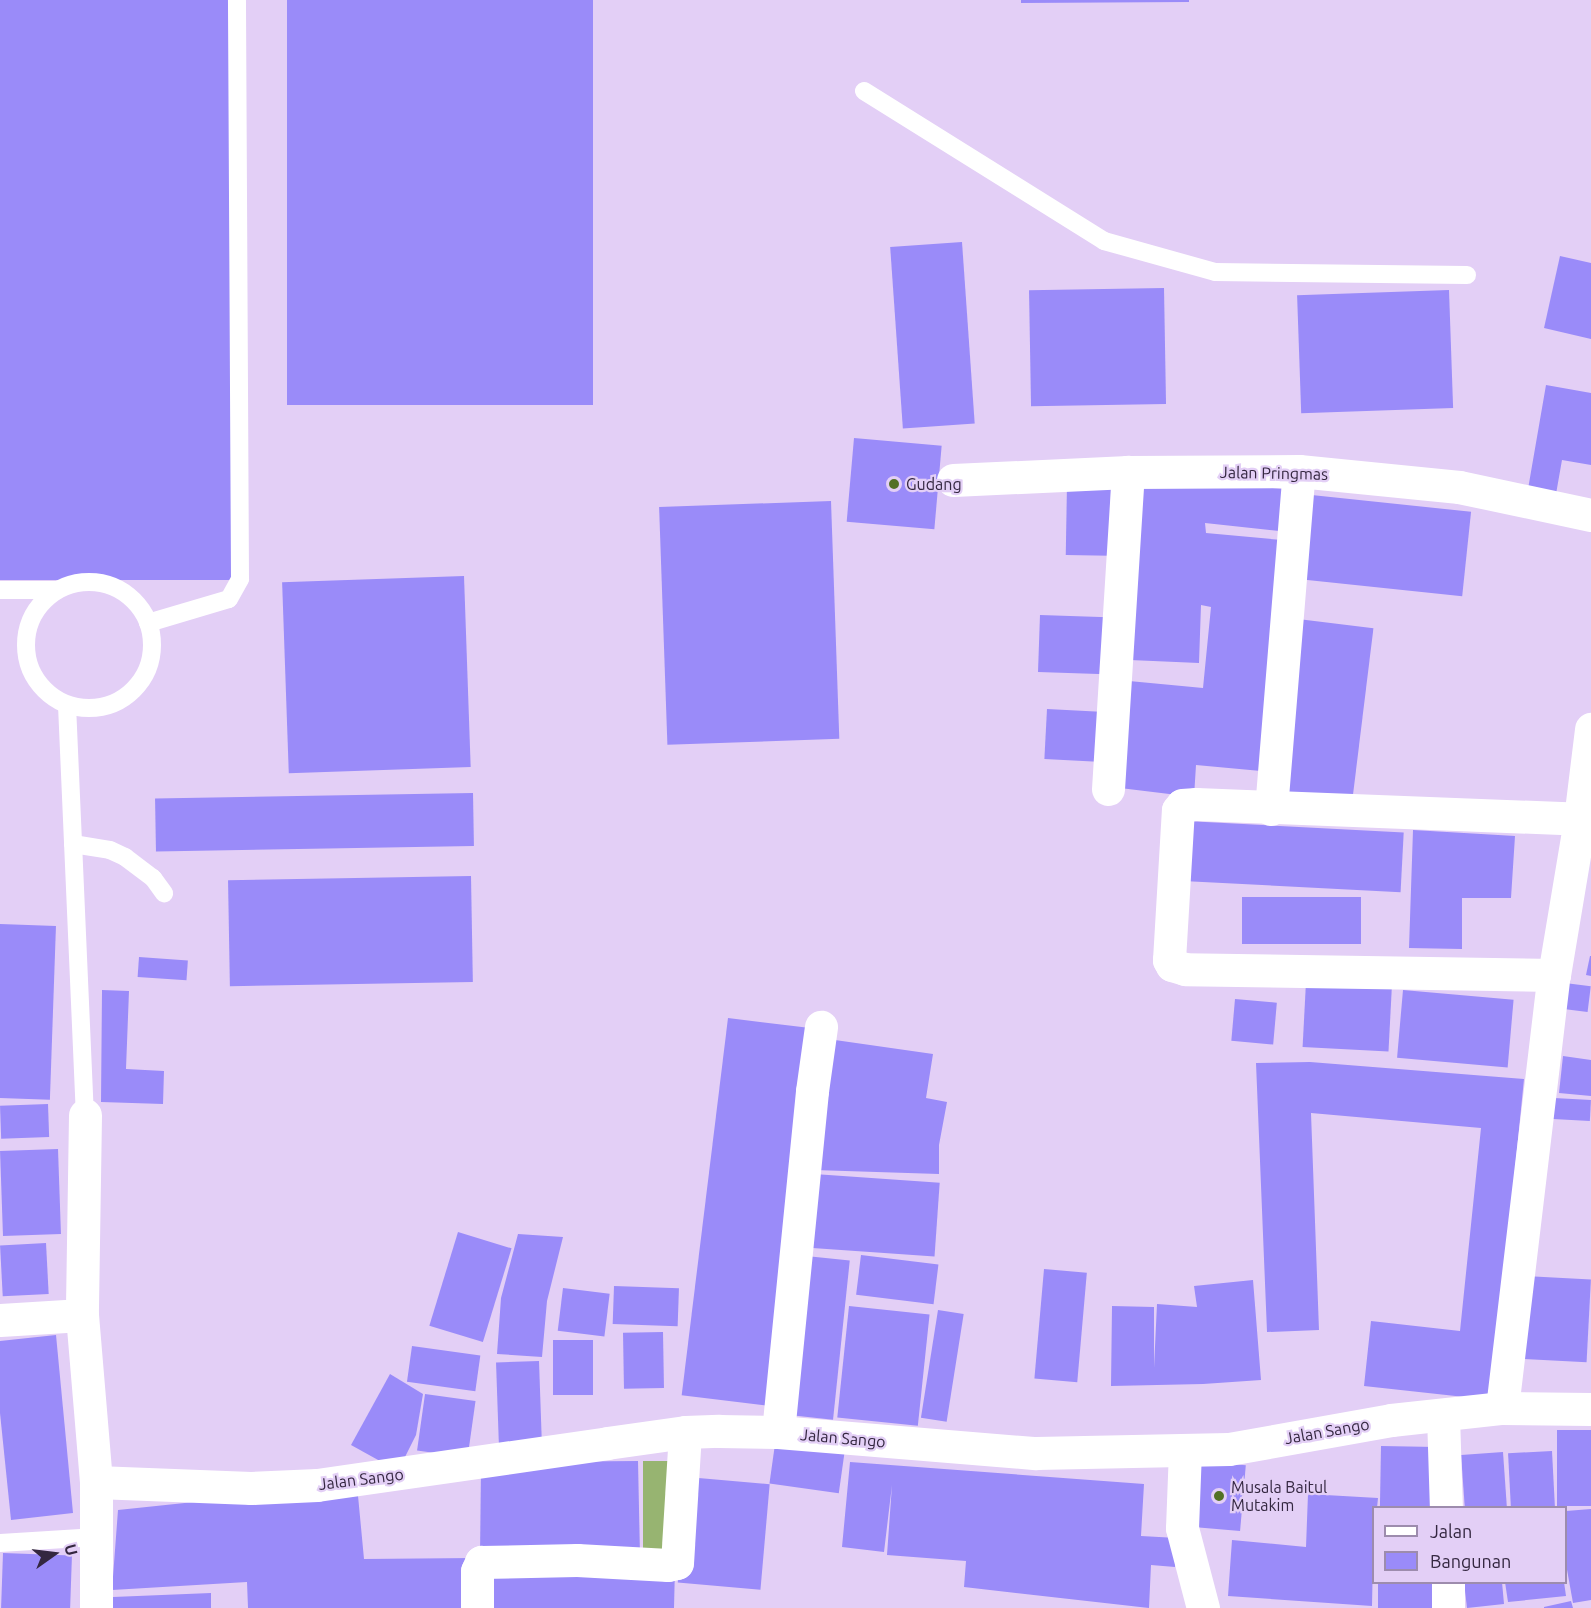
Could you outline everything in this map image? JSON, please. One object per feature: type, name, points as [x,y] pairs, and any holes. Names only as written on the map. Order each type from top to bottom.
[{"type":"street","name":"Jalan Pringmas","points":[[953,480],[1128,472],[1299,471],[1460,487],[1591,515]]},
{"type":"street","points":[[1271,808],[1299,471]]},
{"type":"street","points":[[1108,789],[1128,472]]},
{"type":"street","points":[[1502,1408],[1554,975],[1580,819],[1591,729]]},
{"type":"street","points":[[1554,975],[1197,969],[1172,965],[1169,960],[1178,810],[1182,805],[1196,804],[1580,819]]},
{"type":"street","points":[[778,1432],[812,1091],[821,1027]]},
{"type":"street","points":[[85,1115],[82,1315],[96,1482],[96,1608]]},
{"type":"street","points":[[0,1320],[82,1315]]},
{"type":"street","name":"Jalan Sango","points":[[96,1482],[251,1488],[317,1485],[685,1432],[778,1432],[1036,1453],[1229,1449],[1391,1420],[1502,1408],[1591,1409]]},
{"type":"street","points":[[1443,1415],[1446,1506]]},
{"type":"street","points":[[477,1608],[477,1570],[481,1562],[577,1560],[668,1565],[677,1563],[685,1432]]},
{"type":"street","points":[[1185,1450],[1182,1528],[1203,1608]]},
{"type":"street","points":[[1448,1584],[1448,1608]]},
{"type":"lane","points":[[148,623],[229,599],[240,579],[237,0]]},
{"type":"lane","points":[[864,91],[1104,241],[1215,272],[1467,275]]},
{"type":"lane","points":[[92,581],[110,585],[126,594],[139,607],[148,623],[151,659],[134,690],[120,701],[103,708],[85,709],[67,705],[51,696],[39,684],[29,668],[25,650],[26,632],[33,615],[43,601],[57,590],[75,583],[92,581]]},
{"type":"lane","points":[[0,590],[57,590]]},
{"type":"lane","points":[[67,705],[85,1115]]},
{"type":"lane","points":[[73,844],[110,850],[125,857],[153,878],[164,893]]},
{"type":"lane","points":[[0,1543],[97,1536]]},
{"type":"green space","points":[[643,1461],[674,1461],[674,1556],[643,1556]]},
{"type":"building","points":[[0,0],[231,0],[231,580],[0,580]]},
{"type":"building","points":[[287,0],[593,0],[593,405],[287,405]]},
{"type":"building","points":[[1021,0],[1189,0],[1189,2],[1021,3]]},
{"type":"building","name":"Gudang","points":[[962,242],[975,424],[903,429],[890,247]]},
{"type":"building","points":[[1560,256],[1591,263],[1591,339],[1544,328]]},
{"type":"building","points":[[1164,288],[1166,404],[1031,406],[1029,290]]},
{"type":"building","points":[[1449,290],[1453,408],[1301,413],[1297,295]]},
{"type":"building","points":[[1546,385],[1591,393],[1591,465],[1562,460],[1556,494],[1528,489]]},
{"type":"building","name":"Gudang","points":[[854,438],[942,446],[934,529],[847,522]]},
{"type":"building","points":[[1134,481],[1209,482],[1283,489],[1279,531],[1205,523],[1206,533],[1282,540],[1261,771],[1196,765],[1194,797],[1120,788],[1129,681],[1203,688],[1211,607],[1201,605],[1199,663],[1130,660]]},
{"type":"building","points":[[1067,484],[1111,485],[1110,556],[1066,555]]},
{"type":"building","points":[[1302,494],[1471,512],[1462,596],[1293,579]]},
{"type":"building","points":[[831,501],[839,739],[667,745],[659,507]]},
{"type":"building","points":[[464,576],[471,767],[289,773],[282,582]]},
{"type":"building","points":[[1040,615],[1108,617],[1106,674],[1038,672]]},
{"type":"building","points":[[1298,619],[1373,628],[1352,804],[1276,795]]},
{"type":"building","points":[[1047,709],[1105,712],[1102,762],[1044,759]]},
{"type":"building","points":[[473,793],[474,846],[156,852],[155,799]]},
{"type":"building","points":[[1186,821],[1404,832],[1401,892],[1183,881]]},
{"type":"building","points":[[1413,830],[1515,836],[1511,898],[1462,898],[1462,949],[1409,948]]},
{"type":"building","points":[[471,876],[473,982],[230,986],[228,880]]},
{"type":"building","points":[[1242,897],[1361,897],[1361,944],[1242,944]]},
{"type":"building","points":[[0,924],[56,926],[50,1100],[0,1098]]},
{"type":"building","points":[[1591,956],[1591,976],[1586,975]]},
{"type":"building","points":[[139,957],[188,960],[186,980],[138,977]]},
{"type":"building","points":[[1306,982],[1392,987],[1388,1051],[1303,1047]]},
{"type":"building","points":[[1557,982],[1591,986],[1588,1012],[1554,1008]]},
{"type":"building","points":[[102,990],[129,991],[126,1069],[164,1071],[163,1104],[101,1102]]},
{"type":"building","points":[[1403,990],[1514,1000],[1508,1067],[1397,1058]]},
{"type":"building","points":[[1235,999],[1277,1003],[1273,1045],[1231,1041]]},
{"type":"building","points":[[728,1018],[814,1029],[768,1406],[682,1395]]},
{"type":"building","points":[[828,1039],[933,1054],[926,1098],[947,1102],[939,1145],[939,1174],[814,1170]]},
{"type":"building","points":[[1563,1056],[1591,1060],[1591,1096],[1559,1093]]},
{"type":"building","points":[[1310,1062],[1524,1079],[1492,1400],[1364,1386],[1371,1321],[1460,1331],[1481,1128],[1311,1113],[1319,1330],[1267,1332],[1256,1063]]},
{"type":"building","points":[[1554,1098],[1591,1100],[1590,1121],[1553,1119]]},
{"type":"building","points":[[48,1104],[49,1137],[1,1139],[0,1106]]},
{"type":"building","points":[[58,1149],[61,1234],[3,1236],[0,1151]]},
{"type":"building","points":[[814,1174],[940,1183],[935,1257],[809,1248]]},
{"type":"building","points":[[458,1232],[512,1248],[483,1342],[429,1326]]},
{"type":"building","points":[[518,1234],[563,1237],[547,1301],[542,1357],[497,1354],[501,1298]]},
{"type":"building","points":[[46,1243],[49,1294],[3,1296],[0,1245]]},
{"type":"building","points":[[861,1255],[938,1265],[934,1304],[856,1295]]},
{"type":"building","points":[[806,1256],[850,1261],[833,1420],[789,1415]]},
{"type":"building","points":[[1044,1269],[1087,1273],[1077,1382],[1034,1379]]},
{"type":"building","points":[[1525,1276],[1591,1279],[1587,1362],[1521,1359]]},
{"type":"building","points":[[1253,1280],[1261,1380],[1111,1386],[1112,1306],[1154,1307],[1154,1368],[1157,1304],[1197,1307],[1194,1286]]},
{"type":"building","points":[[614,1286],[679,1288],[678,1326],[613,1324]]},
{"type":"building","points":[[563,1288],[610,1294],[604,1336],[558,1331]]},
{"type":"building","points":[[849,1306],[930,1314],[918,1426],[837,1417]]},
{"type":"building","points":[[938,1310],[964,1314],[947,1422],[921,1418]]},
{"type":"building","points":[[663,1332],[664,1388],[624,1389],[623,1333]]},
{"type":"building","points":[[56,1335],[73,1513],[11,1520],[0,1413],[0,1341]]},
{"type":"building","points":[[553,1340],[593,1340],[593,1395],[553,1395]]},
{"type":"building","points":[[412,1346],[480,1356],[475,1391],[407,1382]]},
{"type":"building","points":[[539,1361],[542,1444],[499,1445],[496,1363]]},
{"type":"building","points":[[390,1374],[423,1394],[416,1435],[398,1471],[351,1445]]},
{"type":"building","points":[[425,1394],[476,1401],[468,1458],[417,1450]]},
{"type":"building","points":[[1557,1430],[1591,1430],[1591,1506],[1557,1506]]},
{"type":"building","points":[[776,1437],[845,1447],[839,1493],[769,1484]]},
{"type":"building","points":[[1381,1446],[1436,1447],[1435,1506],[1380,1506]]},
{"type":"building","points":[[1552,1451],[1555,1506],[1511,1506],[1508,1453]]},
{"type":"building","points":[[1503,1452],[1507,1506],[1465,1506],[1461,1455]]},
{"type":"building","points":[[638,1461],[640,1556],[480,1557],[481,1467],[519,1462]]},
{"type":"building","name":"Musala Baitul Mutakim","points":[[1196,1461],[1246,1465],[1240,1531],[1190,1527]]},
{"type":"building","points":[[850,1462],[1144,1484],[1141,1536],[1177,1538],[1175,1567],[1151,1565],[1149,1608],[964,1587],[966,1561],[887,1555],[892,1485],[884,1552],[842,1547]]},
{"type":"building","points":[[687,1477],[770,1484],[760,1590],[678,1583]]},
{"type":"building","points":[[357,1485],[364,1559],[474,1558],[473,1608],[248,1608],[247,1582],[112,1590],[118,1510]]},
{"type":"building","points":[[1308,1494],[1378,1498],[1377,1506],[1372,1506],[1372,1606],[1228,1596],[1232,1540],[1306,1547]]},
{"type":"building","points":[[1591,1509],[1591,1600],[1573,1603],[1567,1570],[1567,1511]]},
{"type":"building","points":[[3,1553],[72,1555],[70,1608],[1,1608]]},
{"type":"building","points":[[675,1567],[674,1608],[484,1608],[480,1580],[515,1572]]},
{"type":"building","points":[[1378,1584],[1435,1584],[1435,1608],[1378,1608]]},
{"type":"building","points":[[1464,1584],[1502,1584],[1504,1604],[1467,1608]]},
{"type":"building","points":[[1505,1584],[1564,1584],[1566,1596],[1508,1602]]},
{"type":"building","points":[[211,1593],[211,1608],[113,1608],[113,1597]]},
{"type":"building","points":[[1571,1601],[1573,1608],[1544,1608],[1544,1607]]},
{"type":"place","name":"Gudang","points":[[894,484]]},
{"type":"place","name":"Musala Baitul Mutakim","points":[[1219,1496]]}]
